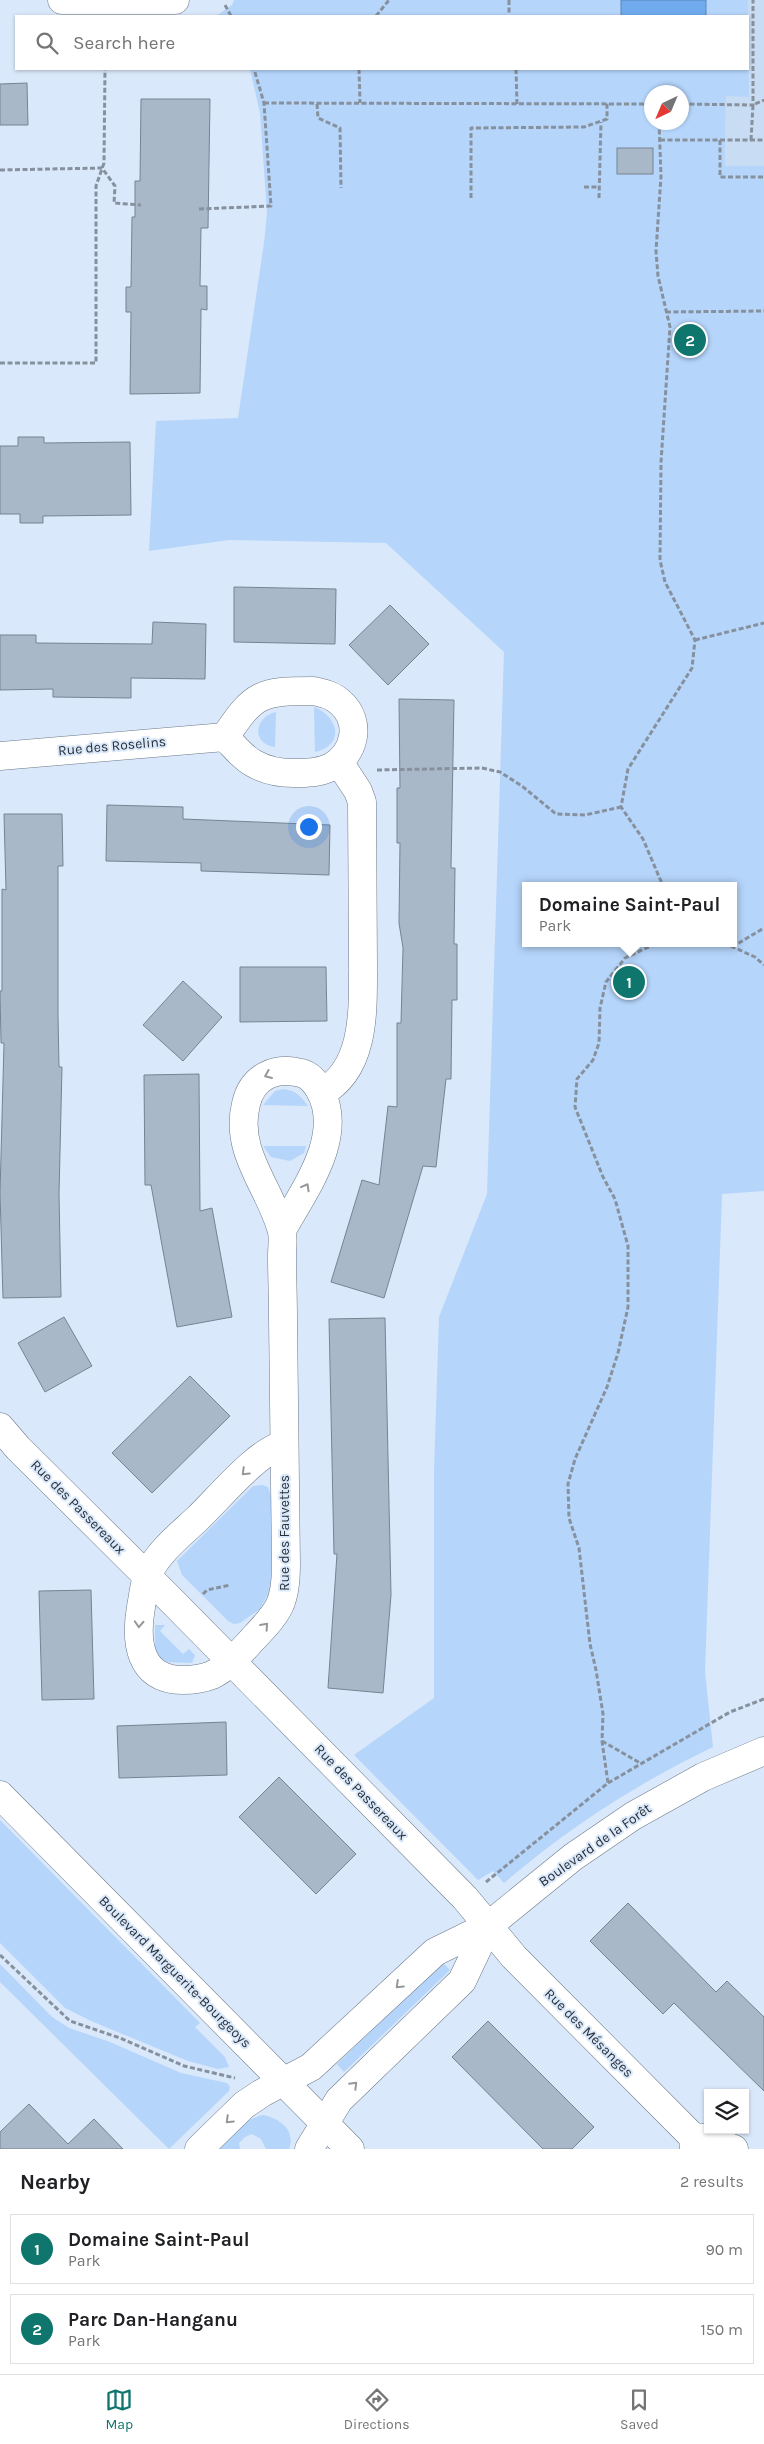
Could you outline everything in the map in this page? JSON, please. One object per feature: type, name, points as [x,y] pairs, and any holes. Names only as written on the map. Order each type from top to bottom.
[{"type":"street","points":[[62,0],[175,0]]},
{"type":"street","points":[[313,691],[333,697],[341,703],[351,717],[354,735],[352,745],[339,762],[312,773],[275,771],[254,764],[225,737],[241,712],[257,698],[277,692],[313,691]]},
{"type":"street","name":"Rue des Roselins","points":[[0,756],[225,737]]},
{"type":"street","points":[[321,1093],[339,1082],[354,1053],[363,1007],[362,802],[358,791],[339,762]]},
{"type":"street","name":"Rue des Fauvettes","points":[[232,1661],[270,1621],[284,1601],[286,1586],[282,1230],[246,1147],[244,1129],[246,1103],[256,1084],[267,1074],[276,1072],[306,1074],[313,1080],[321,1093],[325,1106],[324,1145],[313,1175],[282,1230]]},
{"type":"street","name":"Rue des Passereaux","points":[[3,1435],[232,1661],[465,1898],[488,1926]]},
{"type":"street","points":[[232,1661],[212,1674],[199,1679],[166,1678],[152,1669],[142,1656],[139,1635],[139,1618],[148,1576],[153,1565],[170,1546],[250,1467],[270,1449],[284,1445]]},
{"type":"street","name":"Boulevard de la Forêt","points":[[199,2149],[244,2105],[311,2067],[435,1952],[488,1926],[566,1863],[633,1816],[704,1777],[764,1751]]},
{"type":"street","name":"Boulevard Marguerite-Bourgeoys","points":[[0,1796],[350,2149]]},
{"type":"street","name":"Boulevard de la Forêt","points":[[309,2149],[339,2100],[462,1981],[488,1926]]},
{"type":"street","name":"Rue des Mésanges","points":[[488,1926],[514,1957],[694,2143],[706,2138],[734,2149]]},
{"type":"path","points":[[377,15],[389,0]]},
{"type":"path","points":[[509,0],[510,15]]},
{"type":"path","points":[[751,140],[753,0]]},
{"type":"path","points":[[225,5],[230,15]]},
{"type":"path","points":[[0,363],[96,363],[96,186],[104,163],[105,70]]},
{"type":"path","points":[[199,209],[270,206],[264,103],[254,70]]},
{"type":"path","points":[[359,70],[360,103]]},
{"type":"path","points":[[516,70],[517,104]]},
{"type":"path","points":[[689,104],[753,105],[764,100]]},
{"type":"path","points":[[264,103],[644,104]]},
{"type":"path","points":[[471,198],[471,128],[584,128],[607,119],[607,103]]},
{"type":"path","points":[[317,104],[318,118],[340,128],[341,188]]},
{"type":"path","points":[[599,198],[601,122]]},
{"type":"path","points":[[659,130],[661,176],[656,251],[658,276],[670,327],[670,356],[661,462],[660,560],[664,582],[695,640],[692,668],[628,769],[622,807],[648,848],[661,882]]},
{"type":"path","points":[[660,140],[764,140]]},
{"type":"path","points":[[720,140],[720,177],[764,177]]},
{"type":"path","points":[[0,170],[102,168]]},
{"type":"path","points":[[102,168],[115,186],[114,203],[142,205]]},
{"type":"path","points":[[584,187],[599,187]]},
{"type":"path","points":[[666,312],[764,311]]},
{"type":"path","points":[[695,640],[764,623]]},
{"type":"path","points":[[368,770],[482,768],[500,772],[522,786],[556,814],[585,815],[622,807]]},
{"type":"path","points":[[737,944],[764,928]]},
{"type":"path","points":[[608,1782],[602,1741],[601,1706],[590,1644],[579,1548],[569,1518],[568,1484],[575,1459],[607,1387],[618,1353],[628,1307],[628,1246],[615,1199],[603,1177],[575,1107],[577,1079],[593,1060],[599,1043],[600,1008],[606,982],[625,958],[648,947]]},
{"type":"path","points":[[732,947],[755,957],[764,965]]},
{"type":"path","points":[[207,1590],[230,1585]]},
{"type":"path","points":[[485,1882],[608,1782],[730,1712],[764,1699]]},
{"type":"path","points":[[602,1741],[640,1763]]},
{"type":"path","points":[[0,1955],[70,2021],[120,2038],[184,2066],[235,2077]]},
{"type":"shaded area","points":[[234,0],[748,0],[748,15],[217,15],[232,5]]},
{"type":"shaded area","points":[[748,0],[764,0],[764,166],[725,167],[726,96],[749,96]]},
{"type":"shaded area","points":[[250,70],[749,70],[749,97],[726,96],[725,166],[764,166],[764,1191],[722,1194],[705,1672],[713,1747],[657,1776],[604,1808],[553,1844],[504,1883],[493,1871],[478,1880],[354,1755],[434,1698],[434,1471],[439,1317],[487,1194],[504,652],[386,543],[229,540],[149,551],[156,421],[238,418],[267,213],[260,113]]},
{"type":"shaded area","points":[[314,707],[329,717],[335,731],[331,743],[315,752]]},
{"type":"shaded area","points":[[276,712],[275,747],[267,745],[262,741],[258,730],[263,719]]},
{"type":"shaded area","points":[[284,1089],[298,1094],[308,1106],[263,1105],[275,1091]]},
{"type":"shaded area","points":[[263,1146],[306,1146],[304,1153],[290,1161],[271,1157]]},
{"type":"shaded area","points":[[262,1485],[268,1487],[272,1500],[271,1588],[260,1609],[240,1623],[234,1624],[228,1621],[182,1575],[177,1561],[253,1486]]},
{"type":"shaded area","points":[[155,1625],[165,1625],[160,1631],[183,1654],[189,1649],[195,1655],[192,1663],[164,1662],[155,1650]]},
{"type":"shaded area","points":[[0,1820],[200,2023],[195,2027],[225,2057],[229,2067],[218,2069],[188,2061],[91,2021],[65,2008],[0,1943]]},
{"type":"shaded area","points":[[442,1962],[450,1970],[344,2072],[337,2064]]},
{"type":"shaded area","points":[[0,1964],[52,2017],[69,2028],[110,2042],[181,2073],[227,2083],[230,2087],[229,2091],[169,2149],[0,1982]]},
{"type":"shaded area","points":[[264,2115],[276,2119],[285,2126],[290,2136],[289,2149],[266,2149],[261,2139],[252,2134],[245,2137],[239,2143],[240,2149],[217,2149],[244,2123]]},
{"type":"water","points":[[621,0],[706,0],[706,15],[621,15]]},
{"type":"building","points":[[27,83],[28,125],[0,125],[0,84]]},
{"type":"building","points":[[141,99],[210,99],[208,228],[201,228],[200,286],[207,286],[207,310],[201,309],[200,393],[130,394],[131,312],[126,312],[126,287],[131,287],[132,217],[135,217],[135,181],[140,181]]},
{"type":"building","points":[[617,148],[653,148],[653,174],[617,174]]},
{"type":"building","points":[[18,437],[44,437],[44,443],[130,442],[131,515],[43,516],[43,523],[20,523],[20,514],[0,514],[0,446],[18,446]]},
{"type":"building","points":[[234,587],[336,589],[335,644],[234,642]]},
{"type":"building","points":[[390,605],[429,644],[388,685],[349,645]]},
{"type":"building","points":[[153,622],[206,624],[205,679],[131,678],[131,698],[53,697],[53,689],[0,690],[0,635],[36,635],[36,643],[152,644]]},
{"type":"building","points":[[399,699],[454,700],[451,868],[455,868],[454,944],[457,944],[457,1000],[452,1000],[451,1079],[446,1079],[436,1167],[423,1166],[384,1298],[331,1282],[362,1180],[379,1185],[388,1106],[397,1107],[397,1023],[401,1023],[403,948],[399,923],[400,843],[397,843],[397,788],[400,788]]},
{"type":"building","points":[[107,805],[183,807],[183,819],[330,825],[329,875],[201,871],[201,863],[106,861]]},
{"type":"building","points":[[4,814],[62,814],[63,866],[58,866],[59,1067],[62,1067],[59,1194],[61,1297],[3,1298],[0,1193],[4,1043],[1,1043],[0,991],[2,991],[2,889],[6,890]]},
{"type":"building","points":[[240,967],[326,967],[327,1021],[240,1022]]},
{"type":"building","points":[[183,981],[222,1017],[183,1061],[143,1025]]},
{"type":"building","points":[[199,1074],[200,1211],[212,1208],[232,1317],[177,1327],[151,1185],[145,1185],[144,1075]]},
{"type":"building","points":[[64,1317],[92,1366],[45,1392],[18,1343]]},
{"type":"building","points":[[385,1318],[391,1595],[383,1693],[328,1688],[337,1554],[334,1554],[329,1319]]},
{"type":"building","points":[[190,1376],[230,1416],[152,1493],[112,1453]]},
{"type":"building","points":[[91,1590],[94,1699],[42,1700],[39,1591]]},
{"type":"building","points":[[226,1722],[227,1775],[119,1778],[117,1726]]},
{"type":"building","points":[[279,1777],[356,1854],[316,1894],[239,1817]]},
{"type":"building","points":[[628,1903],[716,1992],[727,1981],[764,2017],[764,2091],[674,2003],[663,2014],[590,1941]]},
{"type":"building","points":[[488,2021],[594,2127],[572,2149],[543,2149],[452,2057]]},
{"type":"building","points":[[29,2104],[68,2144],[94,2119],[123,2149],[0,2149],[0,2132]]},
{"type":"place","name":"Parc Dan-Hanganu","points":[[690,340]]},
{"type":"place","name":"Domaine Saint-Paul","points":[[629,982]]}]
